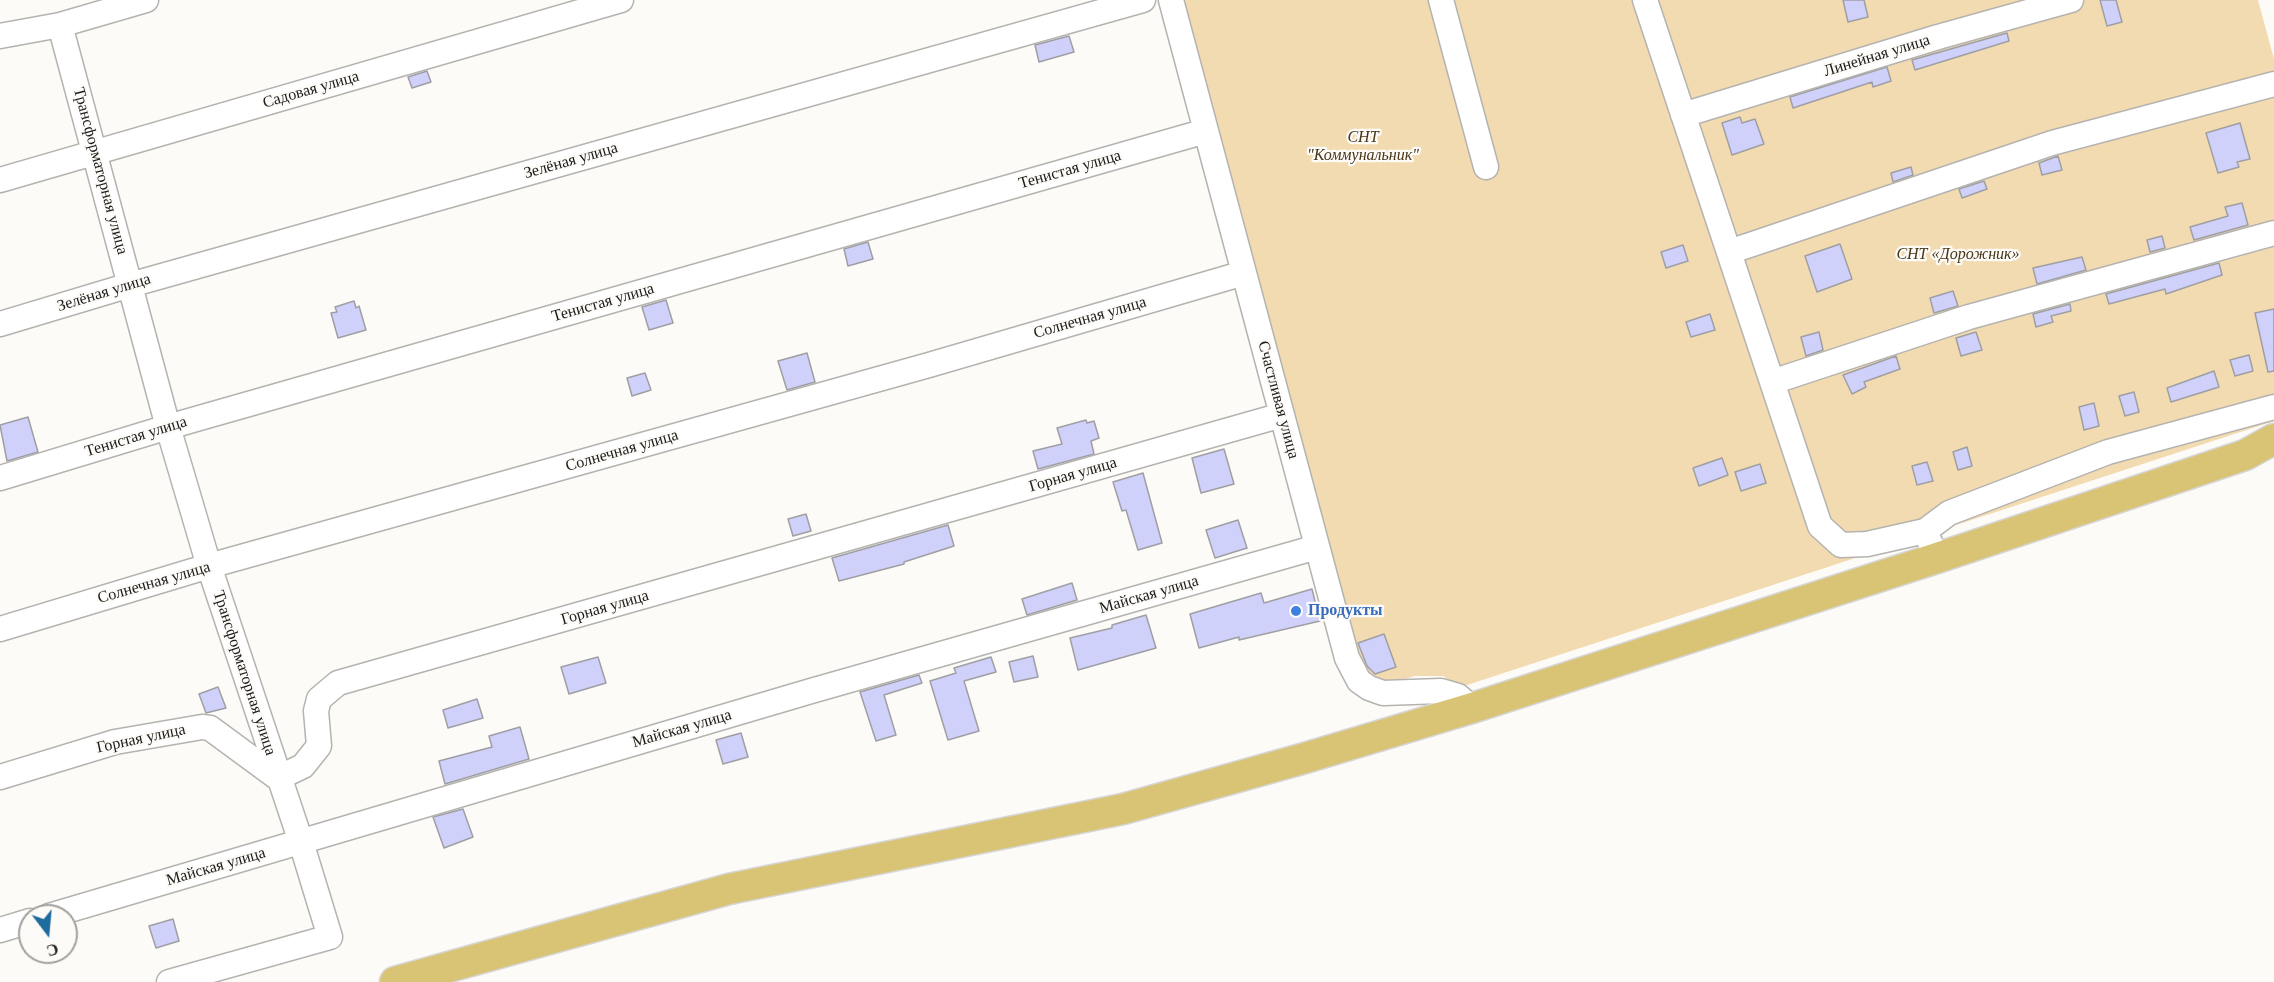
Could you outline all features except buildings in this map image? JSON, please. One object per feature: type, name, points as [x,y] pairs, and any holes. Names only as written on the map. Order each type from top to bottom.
[{"type":"main road","points":[[395,982],[729,889],[1123,809],[1472,708],[1931,545],[2245,455],[2274,439]]},
{"type":"street","points":[[3,32],[60,24],[146,0]]},
{"type":"street","name":"Садовая улица","points":[[0,180],[621,0]]},
{"type":"street","name":"Зелёная улица","points":[[0,324],[130,285],[1143,0]]},
{"type":"street","name":"Счастливая улица","points":[[1171,0],[1347,658],[1359,681],[1369,688],[1383,693],[1441,691],[1458,696],[1472,708]]},
{"type":"street","points":[[1441,0],[1486,166]]},
{"type":"street","points":[[1646,0],[1820,526],[1841,545],[1931,545],[1949,513],[2108,452],[2274,407]]},
{"type":"street","name":"Линейная улица","points":[[1683,115],[1938,37],[2071,0]]},
{"type":"street","name":"Трансформаторная улица","points":[[60,24],[168,427],[209,566],[301,842],[330,937],[169,982]]},
{"type":"street","points":[[1729,252],[1788,230],[2052,143],[2274,84]]},
{"type":"street","name":"Тенистая улица","points":[[0,478],[168,427],[1206,131]]},
{"type":"street","points":[[1772,382],[1969,317],[2274,233]]},
{"type":"street","name":"Солнечная улица","points":[[0,629],[209,566],[929,365],[1244,273]]},
{"type":"street","name":"Горная улица","points":[[0,777],[115,742],[202,727],[210,728],[278,778],[303,766],[319,746],[316,711],[319,699],[338,683],[1282,415]]},
{"type":"street","name":"Майская улица","points":[[78,907],[800,695],[1317,547]]},
{"type":"street","points":[[0,930],[18,925]]},
{"type":"green space","name":"СНТ «Дорожник»","points":[[1171,0],[2258,0],[2274,59],[2274,421],[1461,687],[1443,676],[1415,676],[1385,685],[1367,681],[1352,652]]},
{"type":"place","name":"Продукты","points":[[1296,611]]},
{"type":"park label","name":"СНТ \"Коммунальник\"","points":[[1363,147]]}]
